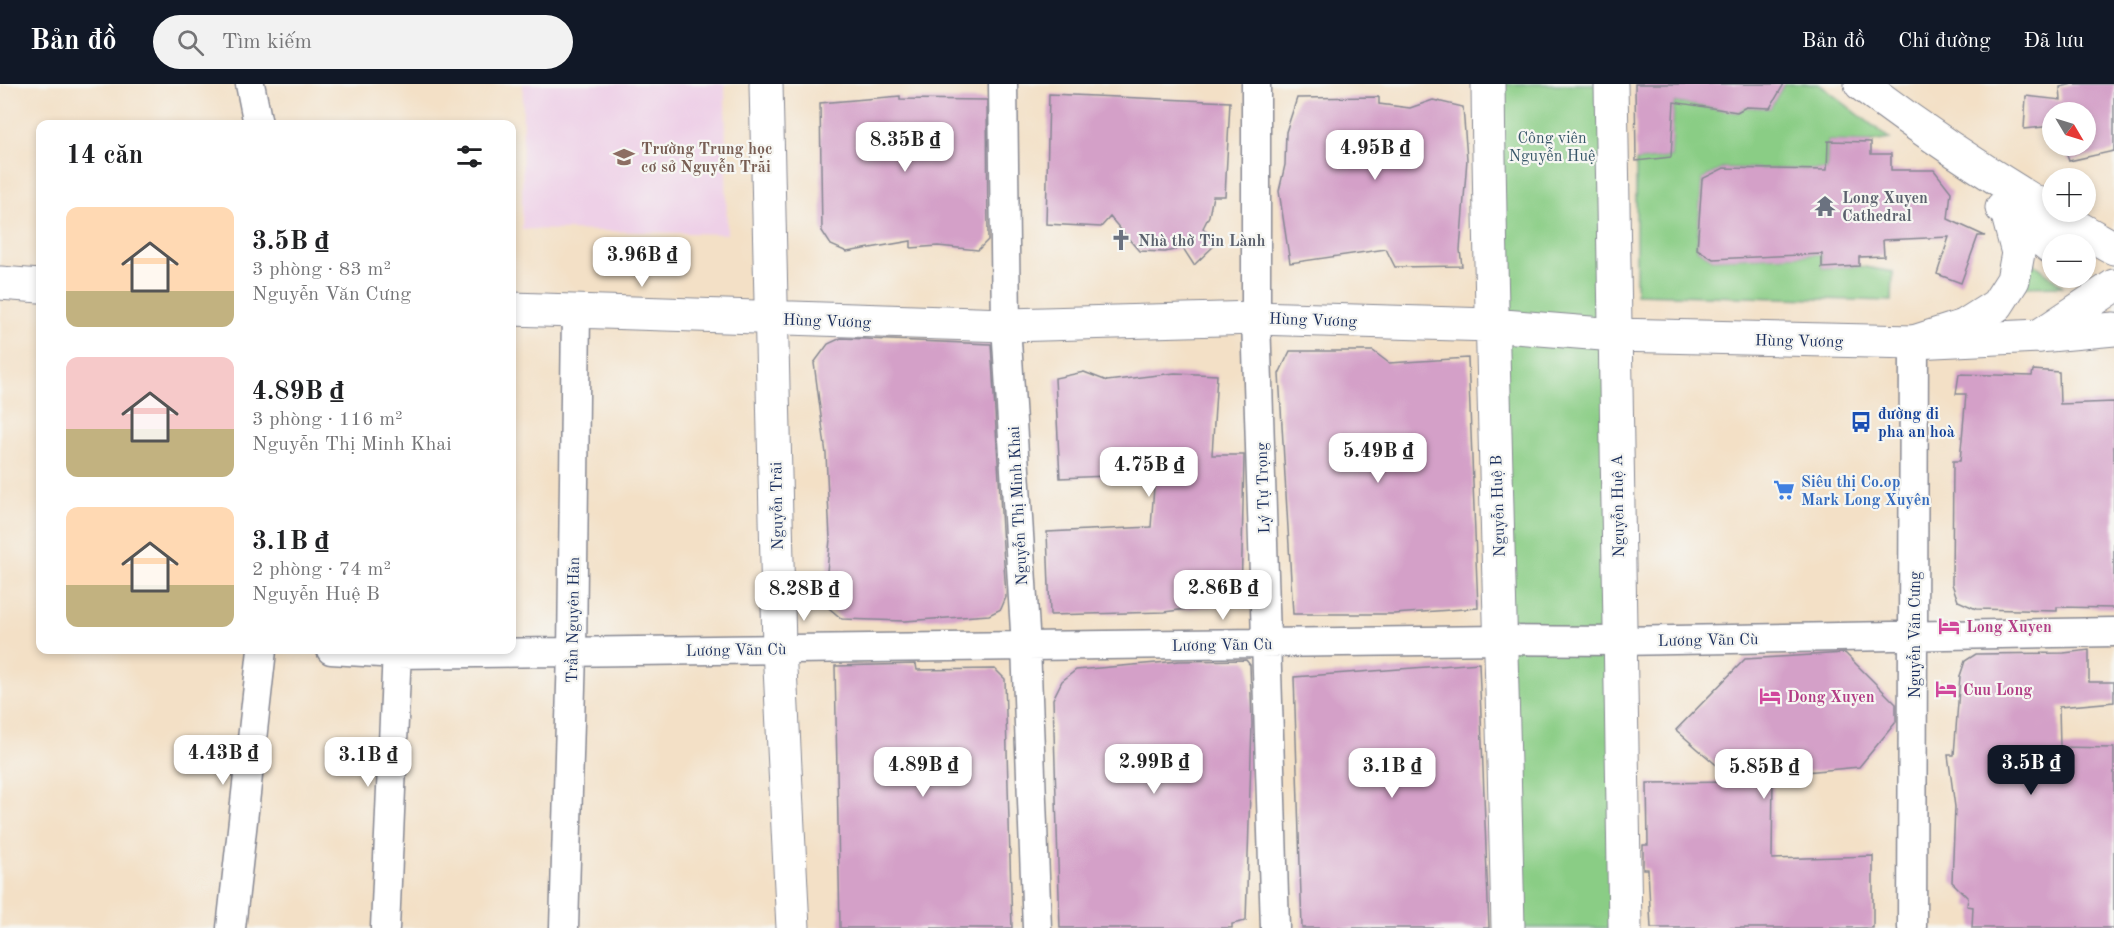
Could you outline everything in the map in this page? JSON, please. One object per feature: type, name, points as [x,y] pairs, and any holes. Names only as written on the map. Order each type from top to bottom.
[{"type":"main road","name":"Nguyễn Trãi","points":[[766,84],[779,648],[794,928]]},
{"type":"main road","name":"Nguyễn Huệ B","points":[[1488,84],[1491,324],[1502,640],[1508,928]]},
{"type":"main road","name":"Nguyễn Huệ A","points":[[1611,84],[1618,641],[1625,928]]},
{"type":"main road","points":[[1862,84],[1953,148],[2054,214],[2114,248]]},
{"type":"main road","points":[[1953,148],[2008,215],[2042,240]]},
{"type":"main road","points":[[1914,342],[1965,326],[1996,306],[2013,280],[2018,253],[2008,215]]},
{"type":"main road","points":[[0,283],[36,286]]},
{"type":"main road","points":[[2039,336],[2105,285]]},
{"type":"main road","name":"Hùng Vương","points":[[516,309],[1006,325],[1256,318],[1491,324],[1615,335],[1914,342],[2039,336],[2114,329]]},
{"type":"street","points":[[250,84],[257,120]]},
{"type":"street","name":"Nguyễn Thị Minh Khai","points":[[1003,84],[1006,325],[1026,647],[1037,928]]},
{"type":"street","name":"Lý Tự Trọng","points":[[1257,84],[1256,318],[1275,928]]},
{"type":"street","name":"Trần Nguyên Hãn","points":[[564,928],[572,651],[576,311]]},
{"type":"street","name":"Nguyễn Văn Cưng","points":[[1912,928],[1914,342]]},
{"type":"street","name":"Lương Vãn Cù","points":[[516,651],[1502,640],[1618,641],[2114,632]]},
{"type":"street","points":[[231,928],[262,654]]},
{"type":"street","points":[[385,928],[397,654]]},
{"type":"shaded area","name":"Trường Trung học cơ sở Nguyễn Trãi","points":[[523,84],[725,84],[727,234],[522,229]]},
{"type":"green space","name":"Công viên Nguyễn Huệ","points":[[1489,84],[1612,84],[1626,928],[1513,928]]},
{"type":"green space","points":[[1784,84],[1819,84],[1890,139],[1871,142],[1828,141],[1827,170],[1724,168],[1702,179],[1697,249],[1713,259],[1822,254],[1822,268],[1859,266],[1893,272],[1892,301],[1636,294],[1636,161],[1671,157],[1674,102],[1737,112],[1746,107],[1770,108]]},
{"type":"green space","points":[[2027,258],[2042,270],[2042,286],[2020,287]]},
{"type":"building","points":[[1635,84],[1784,84],[1770,108],[1746,107],[1737,112],[1674,102],[1671,157],[1636,161]]},
{"type":"building","points":[[2073,84],[2114,84],[2114,151],[2096,155],[2096,102],[2042,102],[2042,127],[2024,129],[2026,96],[2061,100],[2060,87]]},
{"type":"building","points":[[1049,94],[1230,102],[1225,196],[1213,196],[1209,216],[1203,228],[1217,243],[1194,265],[1183,248],[1165,252],[1139,251],[1110,217],[1101,227],[1046,224]]},
{"type":"building","points":[[900,96],[900,99],[987,100],[988,240],[978,250],[938,246],[911,248],[911,241],[847,252],[831,245],[822,231],[820,103]]},
{"type":"building","points":[[1379,97],[1379,104],[1410,108],[1433,100],[1463,107],[1467,159],[1460,250],[1462,266],[1395,267],[1386,249],[1290,263],[1279,191],[1285,165],[1286,132],[1297,98]]},
{"type":"building","name":"Long Xuyen Cathedral","points":[[1828,141],[1871,142],[1871,154],[1891,154],[1891,170],[1934,170],[1951,192],[1948,219],[1985,236],[1978,236],[1961,283],[1937,274],[1949,237],[1883,240],[1884,256],[1859,257],[1859,266],[1822,268],[1822,254],[1713,259],[1697,249],[1702,179],[1724,168],[1827,170]]},
{"type":"building","points":[[2067,156],[2092,156],[2069,161]]},
{"type":"building","points":[[841,338],[991,344],[1006,597],[1001,609],[989,615],[905,621],[842,619],[824,604],[830,539],[826,454],[814,363],[828,344]]},
{"type":"building","points":[[1290,351],[1373,351],[1389,363],[1468,358],[1478,608],[1394,614],[1293,614],[1279,374]]},
{"type":"building","points":[[2033,370],[2059,372],[2060,404],[2114,402],[2114,608],[2057,607],[2057,611],[1976,609],[1958,601],[1952,584],[1953,461],[1960,461],[1966,394],[1956,394],[1959,374],[2032,376]]},
{"type":"building","points":[[1084,372],[1107,381],[1175,373],[1217,375],[1212,455],[1244,455],[1241,602],[1164,612],[1050,615],[1047,532],[1151,527],[1155,474],[1060,478],[1055,378]]},
{"type":"building","points":[[2089,650],[2089,682],[2114,682],[2114,702],[2059,707],[2060,747],[2114,748],[2114,928],[1972,928],[1973,907],[1967,906],[1968,898],[1952,882],[1955,807],[1948,755],[1954,755],[1960,676],[1965,661],[1976,654],[2064,653]]},
{"type":"building","points":[[1845,653],[1896,704],[1896,722],[1859,767],[1773,775],[1772,859],[1873,856],[1873,928],[1651,928],[1648,869],[1643,869],[1643,845],[1648,845],[1647,783],[1736,782],[1676,730],[1745,659]]},
{"type":"building","points":[[1246,660],[1250,665],[1252,724],[1246,921],[1232,924],[1232,928],[1060,928],[1053,699],[1062,681],[1076,670],[1179,661]]},
{"type":"building","points":[[1479,663],[1489,928],[1302,928],[1294,677]]},
{"type":"building","points":[[916,664],[917,670],[995,669],[1005,679],[1012,928],[840,928],[835,666]]},
{"type":"place","name":"Trường Trung học cơ sở Nguyễn Trãi","points":[[624,157]]},
{"type":"place","name":"Long Xuyen Cathedral","points":[[1825,206]]},
{"type":"place","name":"Nhà thờ Tin Lành","points":[[1121,240]]},
{"type":"place","name":"đường đi pha an hoà","points":[[1861,422]]},
{"type":"place","name":"Siêu thị Co.op Mark Long Xuyên","points":[[1784,490]]},
{"type":"place","name":"Long Xuyen","points":[[1949,626]]},
{"type":"place","name":"Cuu Long","points":[[1946,689]]},
{"type":"place","name":"Dong Xuyen","points":[[1770,696]]}]
